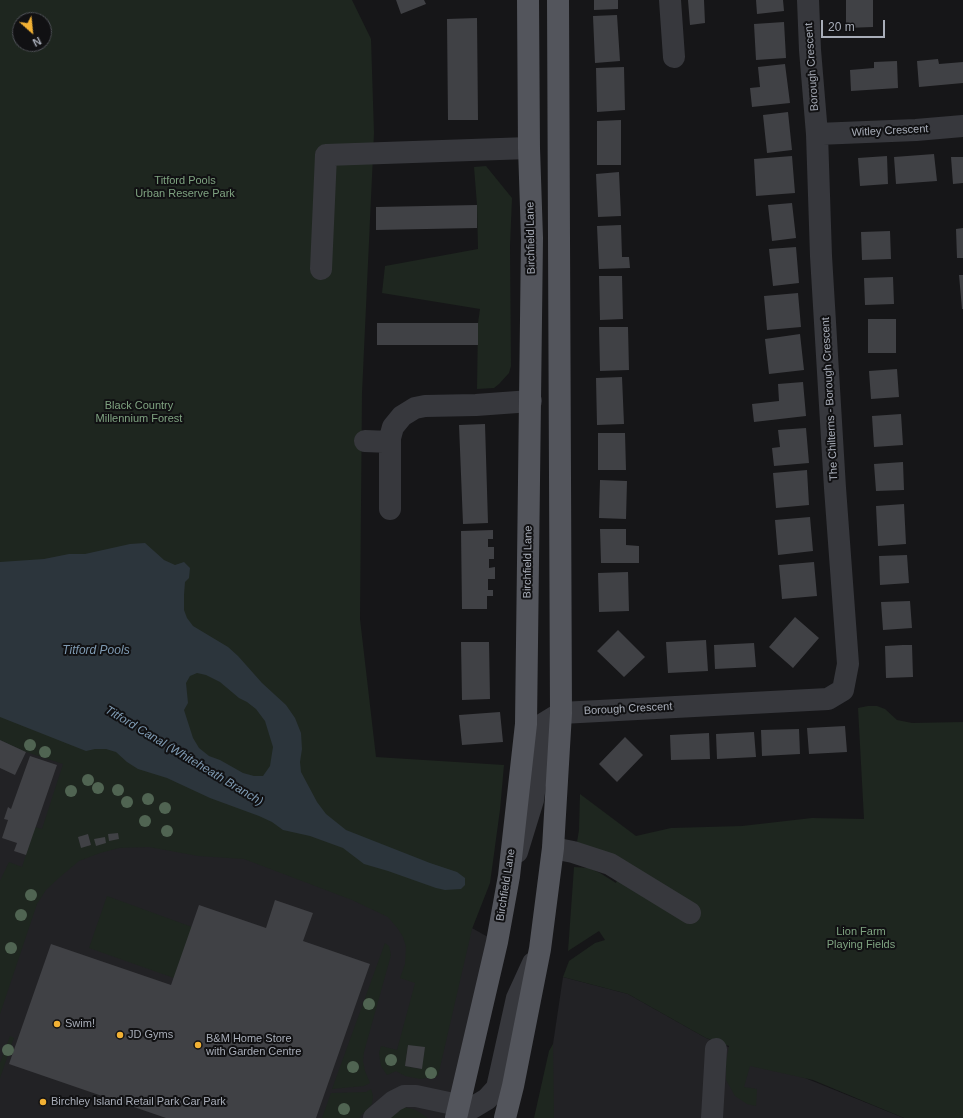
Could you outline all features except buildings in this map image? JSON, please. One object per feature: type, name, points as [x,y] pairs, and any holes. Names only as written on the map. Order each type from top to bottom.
[{"type":"main road","name":"Birchfield Lane","points":[[457,1112],[497,942],[509,876],[526,724],[532,238],[529,148],[528,0]]},
{"type":"main road","points":[[505,1118],[513,1086],[540,949],[553,848],[561,713],[558,0]]},
{"type":"street","points":[[670,0],[674,57]]},
{"type":"street","name":"Borough Crescent","points":[[808,0],[810,50],[817,134]]},
{"type":"street","name":"Witley Crescent","points":[[817,134],[916,130],[963,126]]},
{"type":"street","name":"The Chilterns - Borough Crescent","points":[[817,134],[821,256],[834,472],[848,664]]},
{"type":"street","points":[[321,269],[326,155],[529,148]]},
{"type":"street","points":[[390,509],[390,442],[393,426],[402,416],[415,408],[433,405],[476,405],[531,401]]},
{"type":"street","points":[[365,441],[390,442]]},
{"type":"street","name":"Borough Crescent","points":[[509,876],[533,800],[543,724],[561,713],[828,699],[843,690],[848,664]]},
{"type":"street","points":[[553,848],[573,852],[610,864],[690,913]]},
{"type":"street","points":[[374,1118],[394,1101],[404,1096],[416,1096],[457,1112],[472,1108],[487,1099],[497,1088],[517,998],[540,949]]},
{"type":"street","points":[[712,1118],[716,1050]]},
{"type":"shaded area","points":[[0,665],[497,942],[456,1118],[0,1118]]},
{"type":"shaded area","points":[[563,977],[628,994],[706,1038],[904,1118],[536,1118],[553,1044]]},
{"type":"green space","name":"Titford Pools Urban Reserve Park","points":[[0,0],[352,0],[371,39],[374,133],[362,393],[360,619],[376,757],[504,765],[500,810],[490,883],[472,929],[438,1076],[420,1079],[405,1076],[396,1071],[387,1075],[381,1066],[379,1053],[381,1046],[397,1050],[415,983],[400,978],[405,964],[406,947],[403,937],[388,917],[352,900],[244,859],[198,856],[149,847],[119,848],[79,861],[46,890],[37,904],[0,1014],[0,881],[9,862],[22,867],[35,827],[42,829],[63,764],[26,752],[0,740]],"holes":[[[88,835],[91,845],[81,847],[78,837]],[[408,1045],[425,1048],[421,1069],[405,1066]]]},
{"type":"green space","points":[[486,166],[512,198],[510,246],[511,366],[509,373],[494,388],[477,389],[478,323],[480,309],[382,293],[385,266],[478,249],[474,167]]},
{"type":"green space","name":"Lion Farm Playing Fields","points":[[877,706],[885,709],[897,720],[912,723],[963,722],[963,1118],[904,1118],[813,1080],[750,1066],[744,1087],[757,1089],[756,1106],[747,1104],[735,1096],[726,1080],[726,1063],[729,1046],[706,1038],[628,994],[563,977],[569,961],[595,943],[605,940],[599,931],[568,951],[574,867],[589,868],[616,883],[622,864],[576,848],[579,830],[580,794],[636,836],[671,828],[742,826],[812,818],[864,819],[858,708]]},
{"type":"green space","points":[[107,896],[192,927],[174,978],[89,948]]},
{"type":"green space","points":[[385,943],[389,946],[391,955],[364,1052],[363,1061],[370,1083],[364,1086],[332,1089]]},
{"type":"green space","points":[[10,1036],[14,1038],[0,1078],[0,1063]]},
{"type":"green space","points":[[553,1044],[554,1118],[534,1118],[549,1051]]},
{"type":"green space","points":[[371,1089],[373,1096],[372,1104],[359,1118],[322,1118],[331,1093],[366,1092]]},
{"type":"green space","points":[[404,1107],[416,1110],[428,1118],[388,1118]]},
{"type":"water","name":"Titford Pools","points":[[145,543],[164,560],[175,565],[184,562],[190,568],[189,578],[185,582],[184,595],[184,610],[187,618],[193,626],[228,647],[262,683],[286,705],[295,718],[301,733],[301,772],[317,802],[326,814],[346,830],[457,872],[465,878],[465,885],[461,889],[445,890],[436,888],[364,864],[343,848],[310,836],[283,830],[272,822],[259,816],[210,798],[167,778],[138,769],[116,752],[106,749],[86,751],[0,717],[0,562],[44,559],[69,554],[85,554],[130,544]],"holes":[[[197,673],[206,675],[220,682],[239,698],[256,709],[265,721],[273,747],[270,766],[263,776],[254,776],[243,773],[220,760],[209,756],[199,748],[193,738],[184,710],[188,703],[186,683],[190,676]]]},
{"type":"place","name":"Swim!","points":[[57,1024]]},
{"type":"place","name":"JD Gyms","points":[[120,1035]]},
{"type":"place","name":"B&M Home Store with Garden Centre","points":[[198,1045]]},
{"type":"place","name":"Birchley Island Retail Park Car Park","points":[[43,1102]]},
{"type":"park label","name":"Black Country Millennium Forest","points":[[139,412]]},
{"type":"water label","name":"Titford Canal (Whiteheath Branch)","points":[[184,756]]}]
